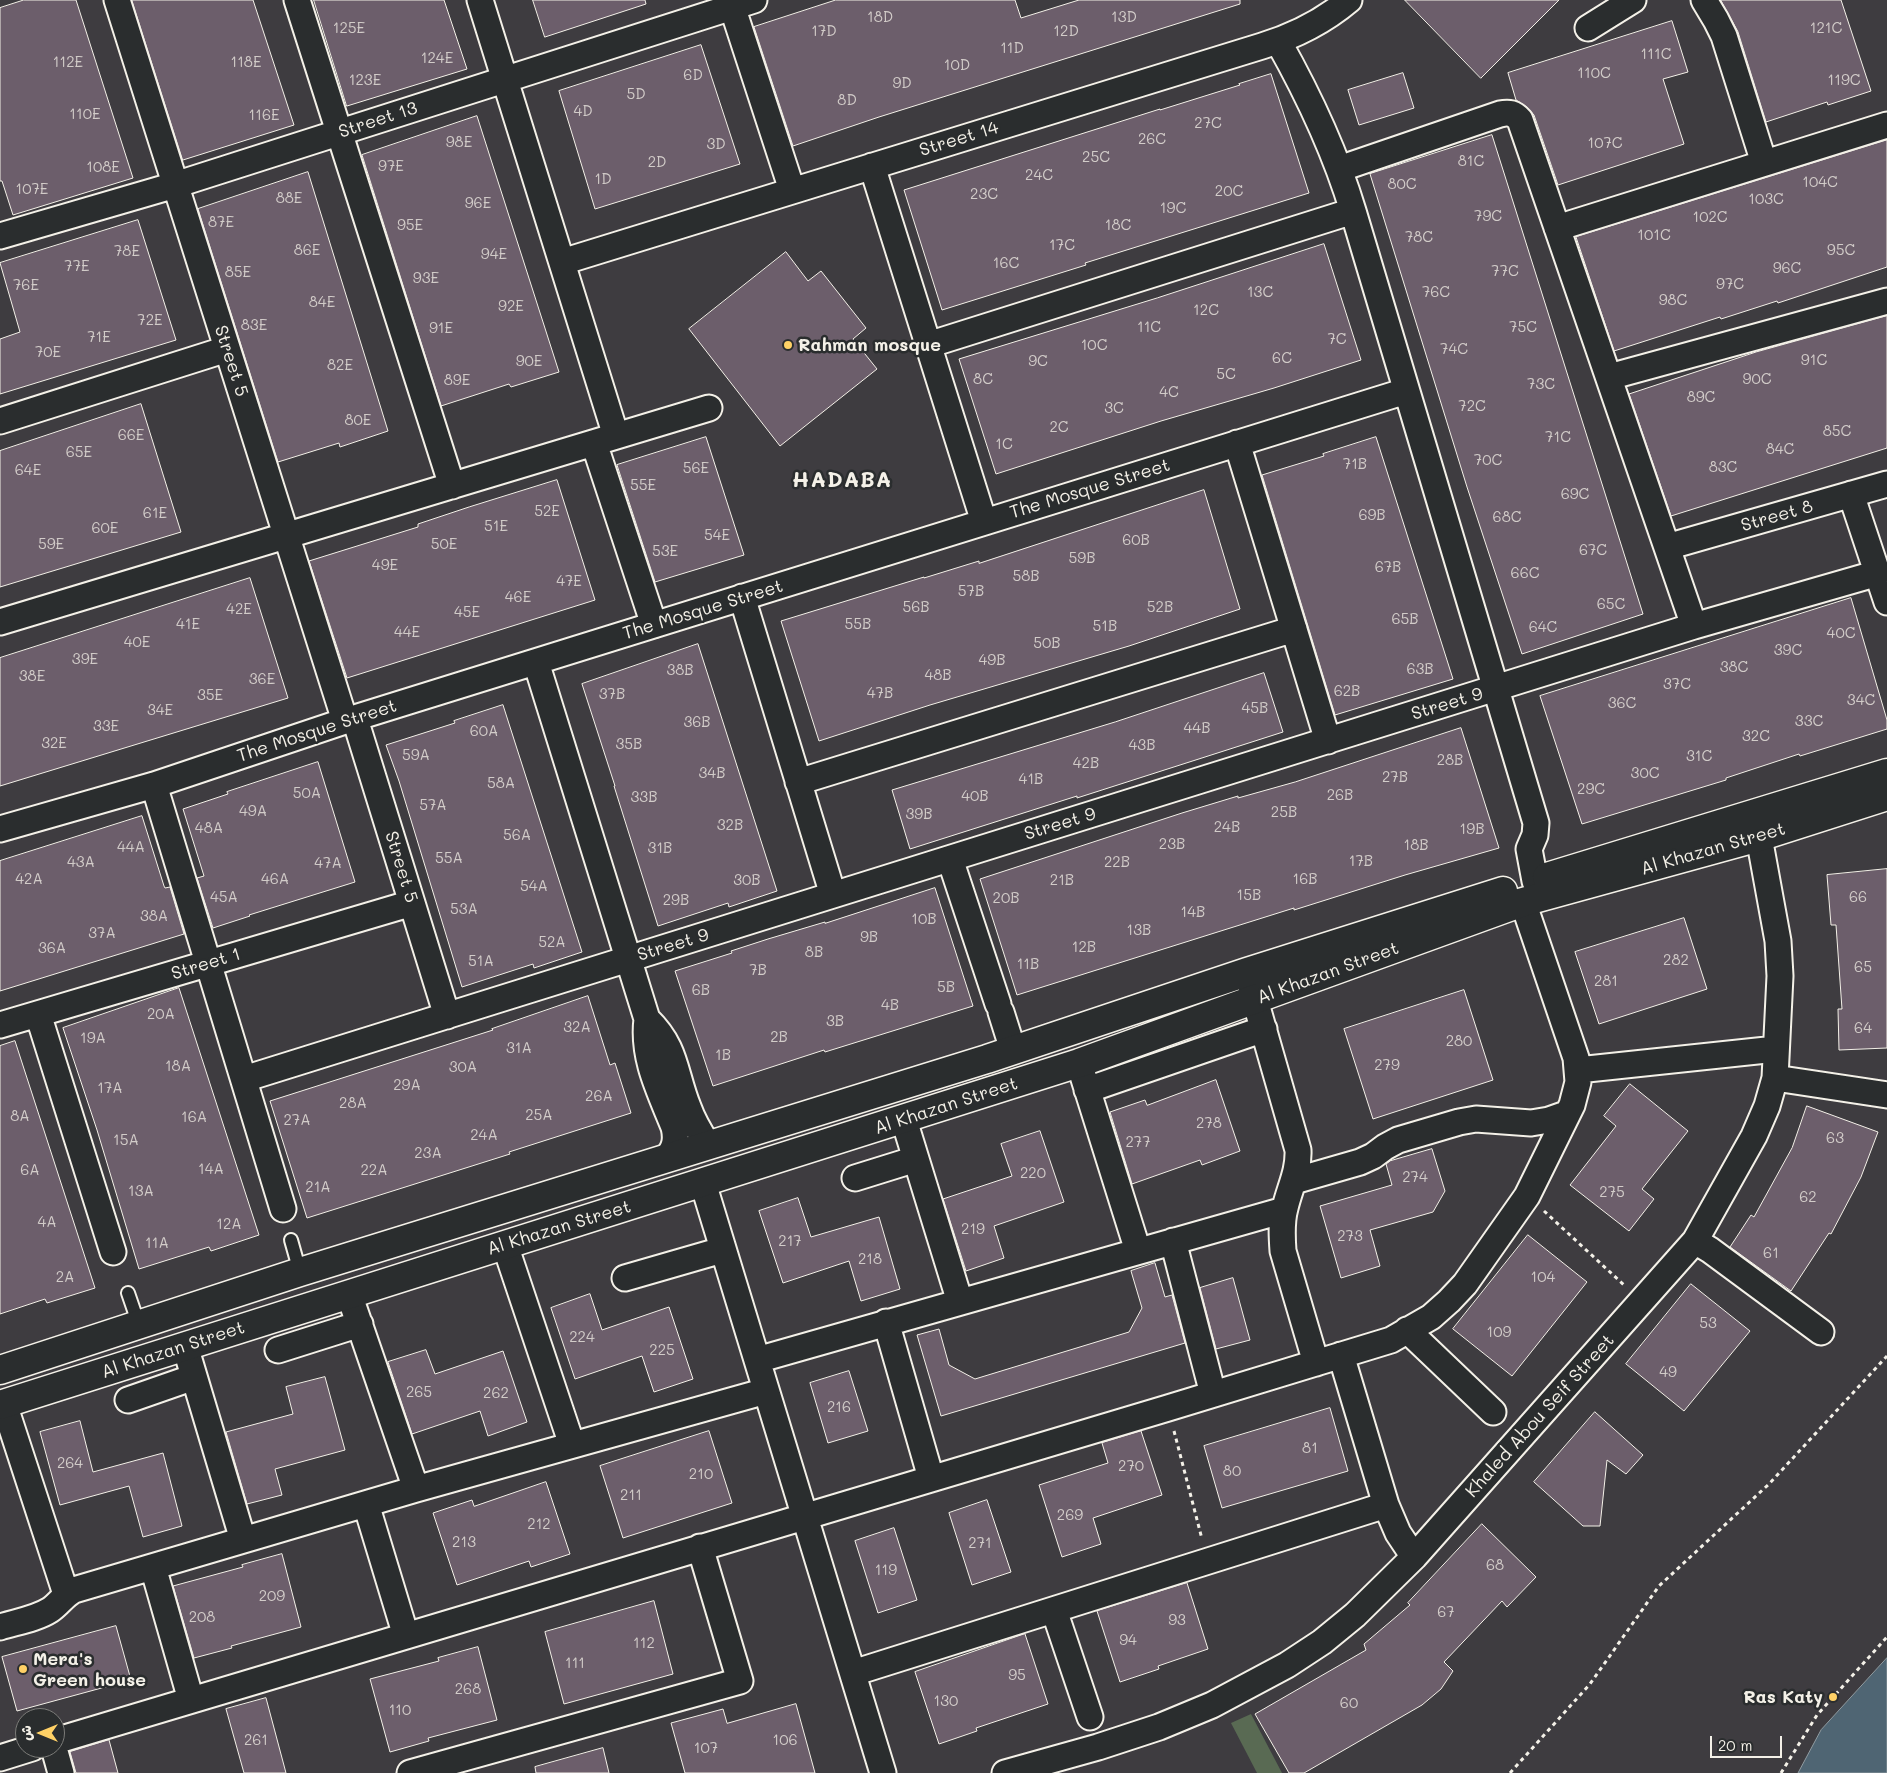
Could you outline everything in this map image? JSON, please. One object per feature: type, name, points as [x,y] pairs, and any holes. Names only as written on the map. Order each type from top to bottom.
[{"type":"main road","name":"Al Khazan Street","points":[[2,1404],[904,1120],[1079,1063],[1255,999],[1529,892],[1887,773]]},
{"type":"main road","name":"Al Khazan Street","points":[[0,1370],[300,1272],[1013,1050],[1247,972],[1529,892],[1759,837],[1887,796]]},
{"type":"street","name":"Street 5","points":[[117,0],[286,536],[412,903],[446,1016]]},
{"type":"street","points":[[297,0],[452,486]]},
{"type":"street","points":[[480,0],[562,262],[605,439],[654,625]]},
{"type":"street","name":"Street 14","points":[[562,262],[1278,41],[1312,27],[1349,0]]},
{"type":"street","points":[[1588,28],[1633,0]]},
{"type":"street","points":[[1704,0],[1724,36],[1764,163]]},
{"type":"street","name":"Street 13","points":[[0,236],[176,185],[505,80],[739,2]]},
{"type":"street","points":[[739,2],[792,190]]},
{"type":"street","points":[[65,1738],[1391,1340],[1431,1316],[1465,1284],[1527,1196],[1576,1094],[1578,1070],[1529,892],[1529,849],[1535,835],[1536,823],[1353,211],[1339,169],[1319,120],[1278,41]]},
{"type":"street","points":[[1339,169],[1500,114],[1513,114],[1520,120],[1694,626]]},
{"type":"street","points":[[1557,228],[1887,124]]},
{"type":"street","points":[[872,166],[984,522]]},
{"type":"street","points":[[928,345],[1353,211]]},
{"type":"street","points":[[1608,377],[1887,301]]},
{"type":"street","points":[[0,421],[227,349]]},
{"type":"street","name":"The Mosque Street","points":[[0,829],[154,785],[350,720],[1406,391]]},
{"type":"street","points":[[0,622],[709,408]]},
{"type":"street","points":[[1237,443],[1328,741]]},
{"type":"street","name":"Street 8","points":[[1667,547],[1887,484]]},
{"type":"street","points":[[1851,494],[1887,602]]},
{"type":"street","name":"Street 9","points":[[244,1079],[1694,626],[1878,573]]},
{"type":"street","points":[[742,597],[833,895]]},
{"type":"street","points":[[798,782],[1294,629]]},
{"type":"street","points":[[536,662],[647,1019],[645,1038],[649,1063],[675,1132],[675,1145],[667,1158]]},
{"type":"street","points":[[154,785],[282,1208]]},
{"type":"street","name":"Khaled Abou Seif Street","points":[[1005,1773],[1098,1747],[1159,1727],[1251,1686],[1287,1666],[1322,1642],[1355,1615],[1414,1557],[1695,1241],[1754,1136],[1775,1078],[1780,976],[1778,941],[1759,837]]},
{"type":"street","points":[[950,859],[1013,1050]]},
{"type":"street","name":"Street 1","points":[[0,1026],[412,903]]},
{"type":"street","points":[[1247,972],[1298,1150],[1297,1170],[1284,1210],[1283,1251],[1316,1363]]},
{"type":"street","points":[[38,1014],[113,1252]]},
{"type":"street","points":[[647,1019],[663,1036],[670,1048],[687,1106],[708,1146]]},
{"type":"street","points":[[1087,1090],[1264,1029]]},
{"type":"street","points":[[1578,1070],[1776,1048]]},
{"type":"street","points":[[1079,1063],[1138,1251]]},
{"type":"street","points":[[1775,1078],[1887,1095]]},
{"type":"street","points":[[1294,1181],[1360,1162],[1398,1140],[1459,1122],[1476,1120],[1531,1123],[1549,1120],[1566,1114]]},
{"type":"street","points":[[904,1120],[960,1302]]},
{"type":"street","points":[[855,1178],[916,1159]]},
{"type":"street","points":[[703,1183],[883,1773]]},
{"type":"street","points":[[757,1360],[1284,1210]]},
{"type":"street","points":[[1173,1241],[1213,1394]]},
{"type":"street","points":[[1695,1241],[1822,1332]]},
{"type":"street","points":[[505,1245],[572,1445]]},
{"type":"street","points":[[625,1278],[722,1250]]},
{"type":"street","points":[[350,1294],[416,1489]]},
{"type":"street","points":[[886,1322],[931,1478]]},
{"type":"street","points":[[278,1350],[360,1324]]},
{"type":"street","points":[[1407,1330],[1493,1412]]},
{"type":"street","points":[[185,1346],[243,1540]]},
{"type":"street","points":[[1341,1355],[1386,1505],[1398,1532],[1414,1557]]},
{"type":"street","points":[[128,1400],[194,1377]]},
{"type":"street","points":[[0,1627],[46,1612],[66,1594],[74,1590],[416,1489],[766,1391]]},
{"type":"street","points":[[2,1404],[66,1594]]},
{"type":"street","points":[[366,1504],[406,1636]]},
{"type":"street","points":[[853,1673],[1386,1505]]},
{"type":"street","points":[[410,1773],[740,1682],[700,1548]]},
{"type":"street","points":[[153,1567],[191,1700]]},
{"type":"street","points":[[1054,1610],[1090,1718]]},
{"type":"street","points":[[0,1758],[15,1753]]},
{"type":"street","points":[[57,1758],[61,1773]]},
{"type":"lane","points":[[290,1240],[300,1272]]},
{"type":"lane","points":[[128,1293],[139,1325]]},
{"type":"path","points":[[1527,1196],[1642,1302]]},
{"type":"path","points":[[1510,1773],[1590,1684],[1659,1586],[1768,1484],[1887,1356]]},
{"type":"path","points":[[1168,1408],[1208,1561]]},
{"type":"path","points":[[1781,1773],[1818,1715],[1887,1636]]},
{"type":"green space","points":[[1251,1714],[1282,1773],[1257,1773],[1231,1723]]},
{"type":"water","points":[[1887,1658],[1887,1773],[1798,1773],[1821,1730]]},
{"type":"building","points":[[24,0],[76,0],[133,178],[13,215],[2,181],[0,181],[0,8]]},
{"type":"building","points":[[132,0],[253,0],[294,125],[183,160]]},
{"type":"building","points":[[314,0],[444,0],[467,69],[347,106]]},
{"type":"building","points":[[533,0],[645,0],[646,4],[545,37]]},
{"type":"building","points":[[836,0],[1015,0],[1021,18],[1079,0],[1240,0],[1240,4],[879,117],[793,146],[754,27]]},
{"type":"building","points":[[1405,0],[1559,0],[1481,78]]},
{"type":"building","points":[[1721,0],[1841,0],[1871,91],[1828,105],[1827,102],[1766,122],[1738,32]]},
{"type":"building","points":[[1672,21],[1688,72],[1663,79],[1684,144],[1558,185],[1534,115],[1527,107],[1516,100],[1508,73]]},
{"type":"building","points":[[701,45],[740,164],[595,209],[559,91]]},
{"type":"building","points":[[1403,73],[1414,108],[1359,125],[1348,90]]},
{"type":"building","points":[[1271,74],[1309,193],[942,310],[904,190]]},
{"type":"building","points":[[477,116],[559,372],[511,387],[509,384],[441,406],[362,155]]},
{"type":"building","points":[[1492,135],[1643,614],[1522,654],[1467,487],[1370,174]]},
{"type":"building","points":[[1887,140],[1887,267],[1778,303],[1777,301],[1721,319],[1720,317],[1614,351],[1576,237]]},
{"type":"building","points":[[308,172],[388,431],[340,447],[339,443],[278,462],[198,209]]},
{"type":"building","points":[[138,220],[176,340],[0,394],[0,339],[20,332],[0,263]]},
{"type":"building","points":[[1324,244],[1361,360],[996,474],[959,359]]},
{"type":"building","points":[[786,252],[808,281],[821,271],[866,328],[853,339],[877,369],[780,446],[689,329]]},
{"type":"building","points":[[1887,316],[1887,448],[1671,516],[1629,394],[1756,352]]},
{"type":"building","points":[[141,404],[181,532],[0,587],[0,451]]},
{"type":"building","points":[[706,437],[744,555],[655,582],[617,465]]},
{"type":"building","points":[[1376,437],[1453,679],[1335,715],[1262,475],[1324,456],[1323,454]]},
{"type":"building","points":[[557,480],[595,600],[347,678],[309,561],[418,527],[418,524],[469,507]]},
{"type":"building","points":[[1204,490],[1240,609],[1129,646],[930,705],[819,741],[781,621],[924,577],[979,561],[979,563]]},
{"type":"building","points":[[250,578],[288,698],[0,786],[0,658]]},
{"type":"building","points":[[1851,598],[1887,720],[1887,729],[1800,756],[1799,754],[1726,778],[1726,780],[1582,824],[1540,696]]},
{"type":"building","points":[[698,644],[777,891],[729,907],[728,903],[658,926],[582,684]]},
{"type":"building","points":[[1264,673],[1283,732],[910,849],[892,790],[1115,722]]},
{"type":"building","points":[[503,705],[582,952],[534,968],[533,964],[462,987],[399,781],[386,745],[455,723],[454,721]]},
{"type":"building","points":[[1461,728],[1499,848],[1294,910],[1294,908],[1017,995],[980,879],[1182,813],[1238,796],[1238,798],[1295,782]]},
{"type":"building","points":[[318,762],[355,882],[213,928],[197,878],[204,876],[183,809],[228,794],[227,792]]},
{"type":"building","points":[[142,816],[164,886],[165,888],[170,887],[184,934],[0,991],[0,861]]},
{"type":"building","points":[[1887,869],[1887,1048],[1839,1050],[1838,1009],[1842,1009],[1836,925],[1831,925],[1827,875]]},
{"type":"building","points":[[935,888],[973,1006],[825,1052],[824,1050],[713,1086],[675,971],[732,953],[731,951],[768,939]]},
{"type":"building","points":[[1684,918],[1707,989],[1599,1024],[1575,952]]},
{"type":"building","points":[[179,988],[259,1235],[211,1251],[209,1247],[139,1269],[97,1130],[63,1028]]},
{"type":"building","points":[[1464,990],[1493,1080],[1373,1119],[1344,1029]]},
{"type":"building","points":[[588,996],[610,1065],[615,1063],[631,1113],[509,1152],[510,1154],[307,1218],[270,1101],[493,1030]]},
{"type":"building","points":[[15,1041],[95,1288],[47,1303],[45,1299],[0,1314],[0,1046]]},
{"type":"building","points":[[1216,1080],[1240,1151],[1202,1165],[1200,1160],[1132,1184],[1110,1112],[1145,1100],[1147,1105]]},
{"type":"building","points":[[1630,1084],[1688,1131],[1642,1189],[1654,1199],[1629,1231],[1570,1185],[1616,1126],[1604,1116]]},
{"type":"building","points":[[1807,1106],[1878,1132],[1861,1177],[1831,1234],[1829,1233],[1791,1291],[1730,1247],[1751,1215],[1754,1217],[1792,1148]]},
{"type":"building","points":[[1040,1131],[1064,1202],[994,1226],[1004,1258],[966,1271],[943,1199],[1012,1176],[1001,1144]]},
{"type":"building","points":[[1432,1149],[1445,1191],[1433,1212],[1370,1230],[1380,1266],[1341,1278],[1320,1206],[1392,1185],[1386,1164],[1390,1161]]},
{"type":"building","points":[[798,1198],[811,1237],[879,1217],[900,1289],[861,1301],[849,1261],[783,1283],[759,1211]]},
{"type":"building","points":[[1528,1235],[1587,1282],[1512,1376],[1453,1329]]},
{"type":"building","points":[[1155,1263],[1165,1297],[1172,1295],[1185,1343],[941,1416],[917,1335],[939,1329],[949,1365],[975,1379],[1129,1332],[1142,1308],[1131,1271]]},
{"type":"building","points":[[1233,1278],[1250,1340],[1216,1349],[1200,1288]]},
{"type":"building","points":[[1691,1284],[1750,1331],[1684,1411],[1626,1364]]},
{"type":"building","points":[[590,1294],[602,1330],[669,1307],[693,1379],[654,1392],[642,1356],[575,1379],[551,1308]]},
{"type":"building","points":[[426,1350],[435,1374],[503,1351],[527,1422],[488,1436],[480,1411],[412,1434],[388,1362]]},
{"type":"building","points":[[849,1371],[868,1431],[828,1443],[810,1383]]},
{"type":"building","points":[[325,1377],[345,1450],[275,1469],[282,1495],[247,1504],[226,1432],[293,1414],[286,1387]]},
{"type":"building","points":[[1330,1408],[1348,1471],[1222,1508],[1204,1446]]},
{"type":"building","points":[[1595,1412],[1643,1455],[1626,1474],[1607,1460],[1600,1526],[1583,1526],[1534,1482]]},
{"type":"building","points":[[80,1421],[93,1472],[163,1453],[182,1526],[143,1537],[129,1486],[60,1505],[40,1432]]},
{"type":"building","points":[[709,1431],[732,1503],[623,1538],[600,1466]]},
{"type":"building","points":[[1141,1431],[1162,1495],[1093,1518],[1101,1544],[1062,1557],[1039,1485],[1108,1463],[1102,1443]]},
{"type":"building","points":[[546,1482],[570,1554],[531,1567],[529,1561],[457,1585],[433,1513],[472,1500],[474,1506]]},
{"type":"building","points":[[987,1500],[1011,1572],[972,1585],[949,1513]]},
{"type":"building","points":[[1482,1524],[1536,1577],[1507,1607],[1502,1601],[1444,1662],[1453,1671],[1441,1689],[1422,1705],[1304,1773],[1289,1773],[1255,1714],[1366,1650],[1364,1644],[1410,1605],[1408,1603]]},
{"type":"building","points":[[894,1528],[917,1600],[878,1613],[855,1541]]},
{"type":"building","points":[[282,1554],[301,1627],[194,1658],[173,1586]]},
{"type":"building","points":[[1187,1583],[1208,1649],[1158,1666],[1159,1669],[1120,1682],[1097,1611]]},
{"type":"building","points":[[654,1601],[673,1674],[564,1704],[545,1632]]},
{"type":"building","points":[[116,1626],[131,1680],[28,1708],[16,1708],[2,1657]]},
{"type":"building","points":[[1025,1634],[1048,1704],[976,1728],[977,1731],[939,1744],[915,1672]]},
{"type":"building","points":[[478,1647],[497,1720],[428,1738],[429,1741],[390,1752],[370,1679],[439,1661],[438,1658]]},
{"type":"building","points":[[266,1698],[286,1773],[244,1773],[226,1709]]},
{"type":"building","points":[[796,1704],[815,1773],[685,1773],[671,1723],[723,1709],[727,1723]]},
{"type":"building","points":[[109,1740],[118,1773],[76,1773],[70,1752]]},
{"type":"building","points":[[603,1748],[609,1773],[536,1773],[535,1767]]},
{"type":"place","name":"Rahman mosque","points":[[788,345]]},
{"type":"place","name":"Mera's Green house","points":[[23,1669]]},
{"type":"place","name":"Ras Katy","points":[[1833,1697]]},
{"type":"district","name":"HADABA","points":[[842,480]]}]
